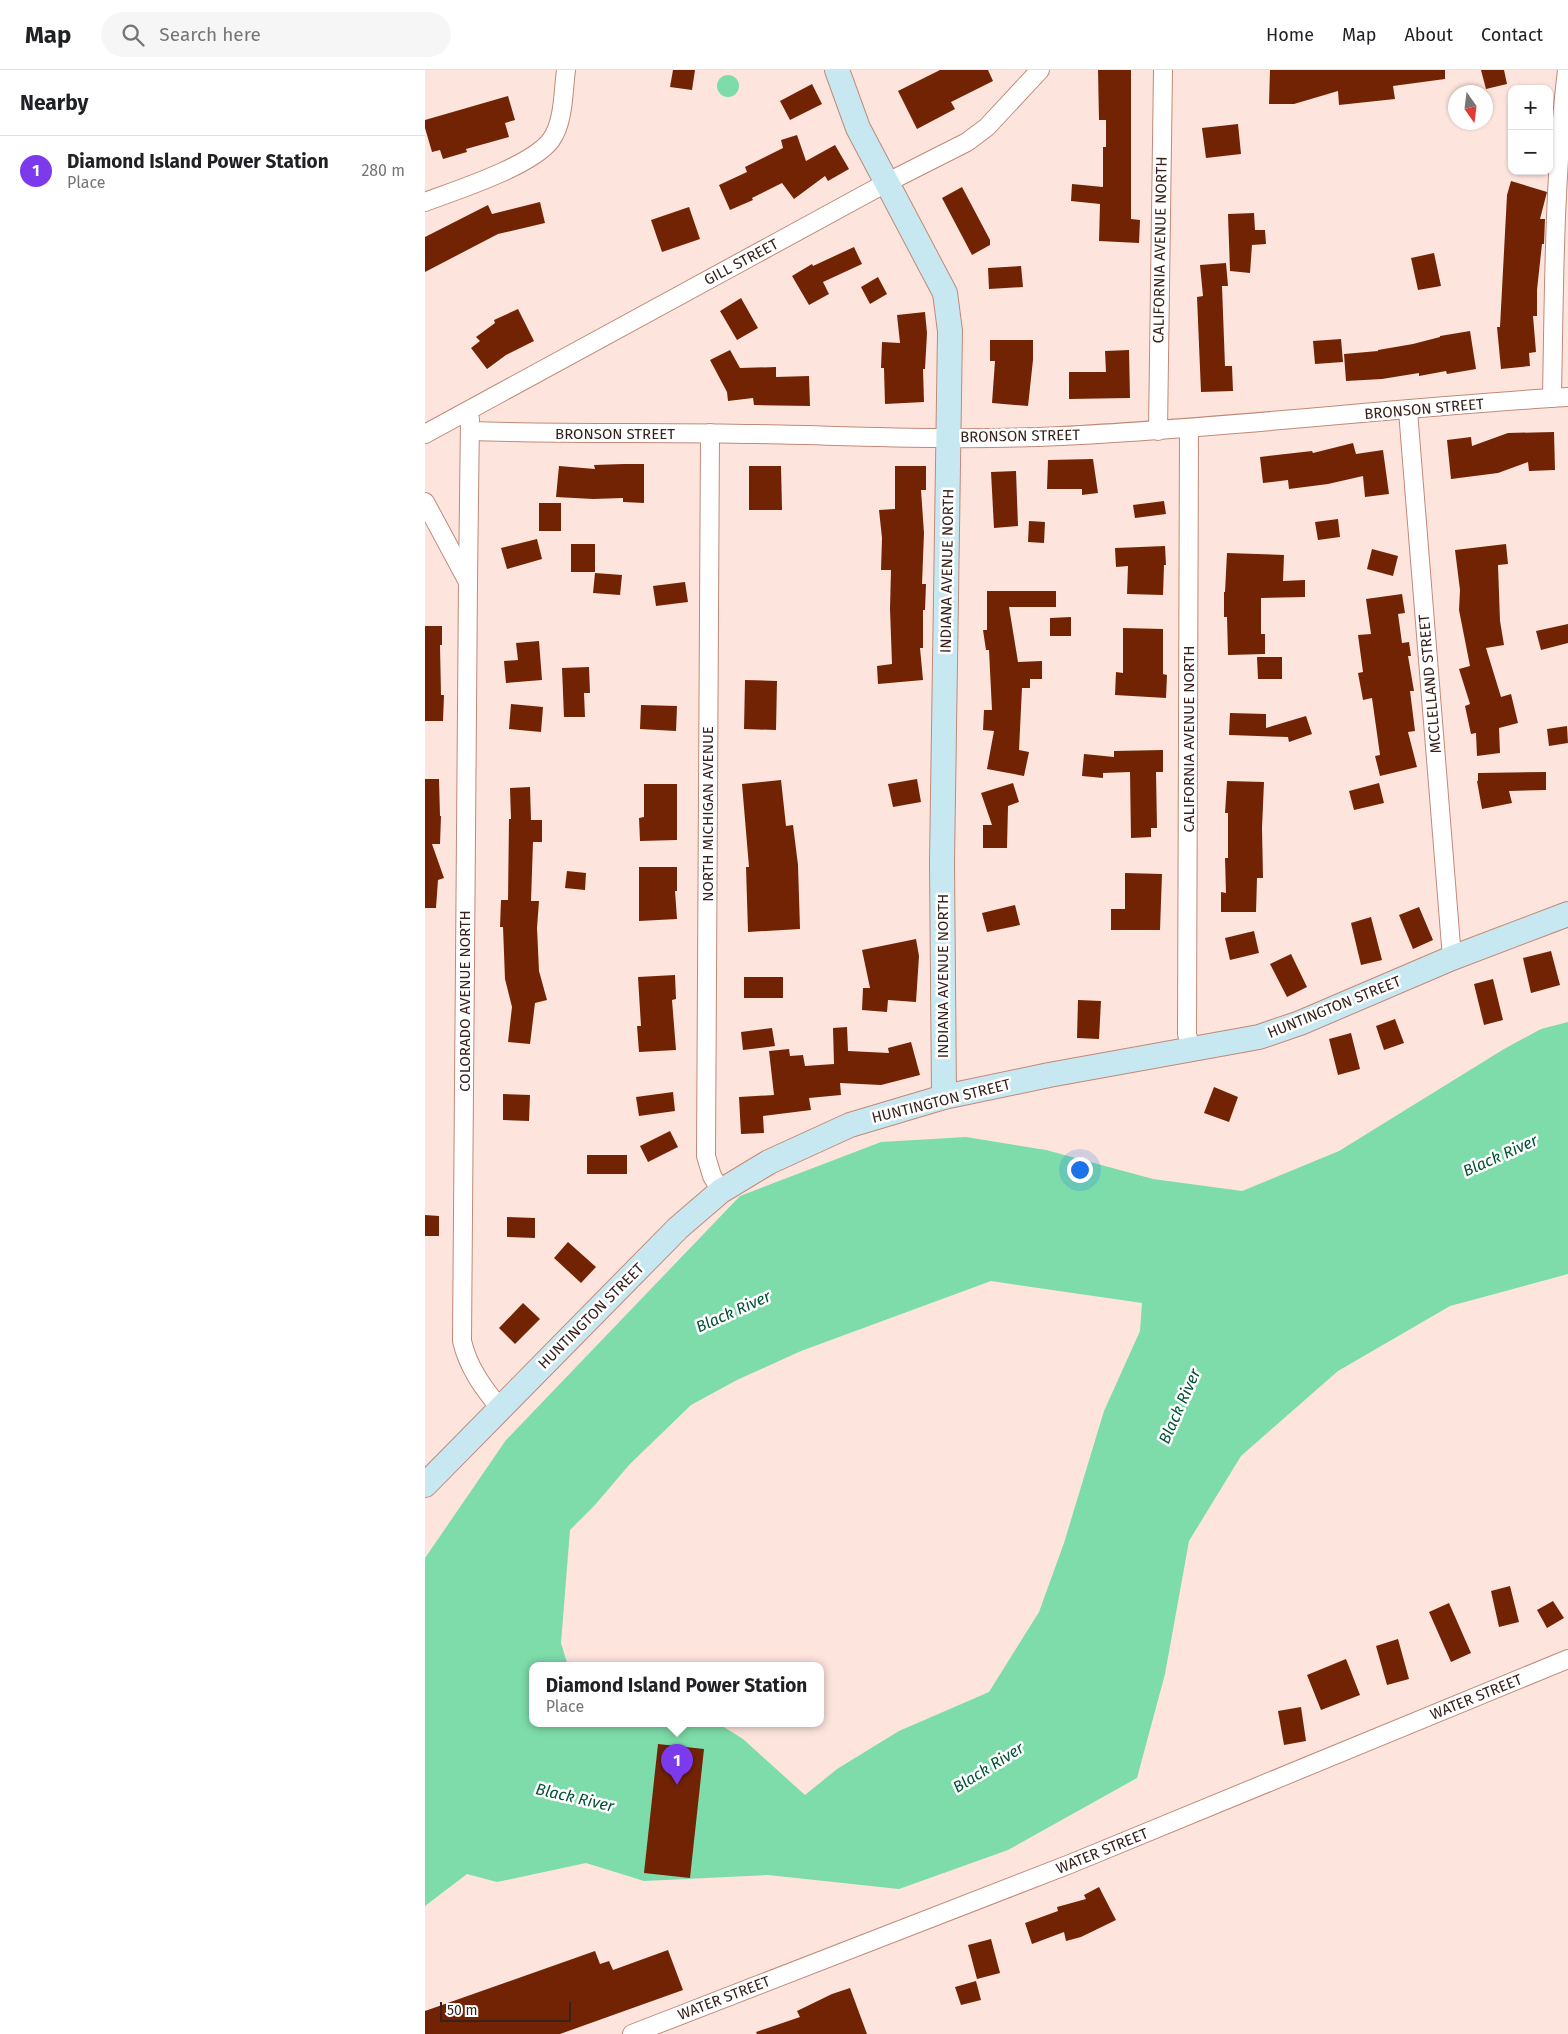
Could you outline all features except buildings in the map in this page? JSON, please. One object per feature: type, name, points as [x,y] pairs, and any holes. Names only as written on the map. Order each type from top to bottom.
[{"type":"street","points":[[425,202],[536,156],[551,140],[560,120],[566,70]]},
{"type":"street","name":"INDIANA AVENUE NORTH","points":[[837,70],[858,128],[945,294],[951,331],[943,862],[944,1097]]},
{"type":"street","name":"GILL STREET","points":[[425,434],[887,183],[967,142],[987,127],[1041,70]]},
{"type":"street","name":"CALIFORNIA AVENUE NORTH","points":[[1158,431],[1163,70]]},
{"type":"street","points":[[1560,398],[1554,290],[1560,133],[1567,70]]},
{"type":"street","name":"BRONSON STREET","points":[[470,431],[551,434],[710,433],[949,438],[1058,437],[1158,431],[1560,398]]},
{"type":"street","name":"COLORADO AVENUE NORTH","points":[[471,408],[467,582],[462,1342],[466,1356],[480,1382],[501,1408]]},
{"type":"street","name":"MCCLELLAND STREET","points":[[1408,411],[1451,958]]},
{"type":"street","name":"CALIFORNIA AVENUE NORTH","points":[[1189,428],[1187,1034],[1191,1049]]},
{"type":"street","name":"NORTH MICHIGAN AVENUE","points":[[710,433],[707,1156],[713,1176],[721,1191]]},
{"type":"street","name":"COLORADO AVENUE NORTH","points":[[425,502],[467,582]]},
{"type":"street","name":"HUNTINGTON STREET","points":[[425,1486],[677,1228],[721,1191],[769,1162],[850,1125],[944,1097],[1049,1075],[1259,1037],[1300,1024],[1451,958],[1568,914]]},
{"type":"street","name":"WATER STREET","points":[[632,2034],[1070,1864],[1568,1659]]},
{"type":"water","points":[[724,75],[732,75],[739,82],[739,90],[732,97],[724,97],[717,90],[717,82]]},
{"type":"water","name":"Black River","points":[[1568,1022],[1568,1274],[1450,1306],[1338,1371],[1241,1456],[1189,1541],[1165,1674],[1137,1778],[1008,1850],[899,1889],[768,1875],[644,1881],[586,1863],[497,1882],[467,1874],[425,1906],[425,1558],[506,1440],[740,1196],[881,1142],[966,1137],[1046,1150],[1153,1179],[1242,1191],[1339,1151],[1504,1049],[1541,1029]],"holes":[[[991,1281],[1142,1303],[1140,1331],[1104,1411],[1064,1543],[1039,1612],[989,1692],[899,1731],[837,1769],[805,1795],[743,1739],[724,1727],[529,1727],[529,1662],[567,1662],[561,1643],[570,1530],[595,1505],[629,1465],[691,1405],[737,1380],[801,1351]]]},
{"type":"place","name":"Diamond Island Power Station","points":[[677,1785]]}]
